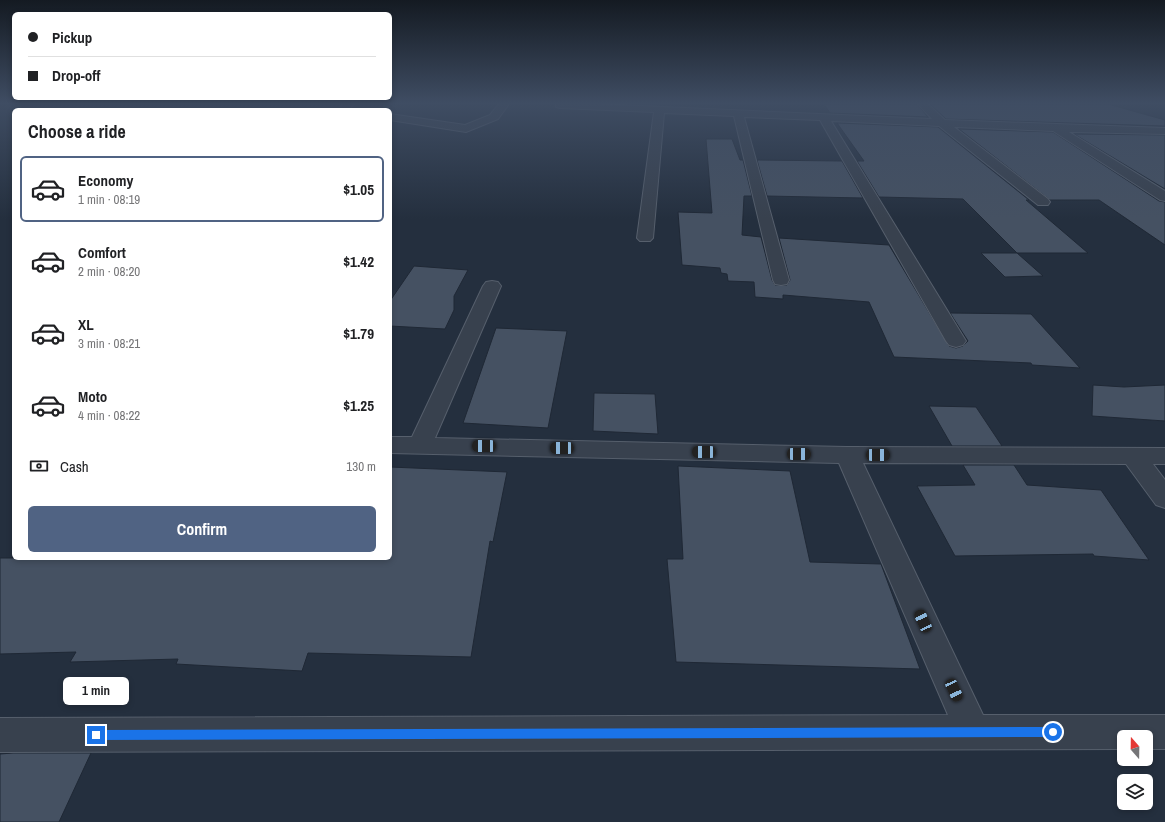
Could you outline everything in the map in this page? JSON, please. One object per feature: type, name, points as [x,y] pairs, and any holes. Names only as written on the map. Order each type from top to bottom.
[{"type":"street","points":[[645,238],[655,142]]},
{"type":"street","points":[[745,142],[780,280]]},
{"type":"street","points":[[838,142],[956,341]]},
{"type":"street","points":[[967,142],[1044,202]]},
{"type":"street","points":[[1079,142],[1165,196]]},
{"type":"street","points":[[420,445],[492,286]]},
{"type":"street","points":[[392,445],[847,455],[1165,456]]},
{"type":"street","points":[[847,455],[973,732]]},
{"type":"street","points":[[1133,456],[1165,498]]},
{"type":"street","points":[[0,735],[1165,732]]},
{"type":"building","points":[[706,142],[733,142],[740,160],[743,160],[752,196],[744,196],[742,235],[761,237],[772,280],[775,285],[787,285],[790,280],[779,238],[889,245],[949,346],[956,348],[963,346],[968,341],[950,313],[1031,314],[1080,368],[1032,365],[1031,363],[894,357],[869,302],[783,295],[783,299],[755,297],[754,282],[728,281],[727,274],[721,273],[720,268],[682,265],[678,212],[712,213]]},
{"type":"building","points":[[851,142],[957,142],[1029,200],[1026,200],[1088,253],[1017,253],[963,199],[879,197],[857,161],[864,161]]},
{"type":"building","points":[[976,142],[1069,142],[1159,201],[1165,202],[1165,245],[1099,200],[1050,200]]},
{"type":"building","points":[[1088,142],[1165,142],[1165,189]]},
{"type":"building","points":[[757,160],[842,161],[863,198],[767,196]]},
{"type":"building","points":[[981,253],[1017,253],[1043,276],[1005,277]]},
{"type":"building","points":[[414,266],[468,270],[454,296],[454,310],[445,329],[392,326],[392,298]]},
{"type":"building","points":[[496,328],[567,331],[548,428],[463,423]]},
{"type":"building","points":[[1093,385],[1124,387],[1165,385],[1165,421],[1092,416]]},
{"type":"building","points":[[594,393],[655,394],[658,434],[593,431]]},
{"type":"building","points":[[929,406],[976,407],[1002,446],[952,446]]},
{"type":"building","points":[[963,465],[1014,465],[1027,485],[1101,490],[1149,560],[1094,556],[1093,554],[955,556],[917,486],[975,485]]},
{"type":"building","points":[[678,466],[790,471],[810,562],[881,564],[920,669],[676,662],[667,559],[683,559]]},
{"type":"building","points":[[392,467],[507,472],[493,542],[490,541],[471,657],[308,653],[302,671],[176,664],[178,659],[70,662],[76,652],[0,654],[0,558],[12,558],[12,560],[392,560]]},
{"type":"building","points":[[91,753],[59,822],[0,822],[0,754]]},
{"type":"route","points":[[96,735],[1053,732]]}]
